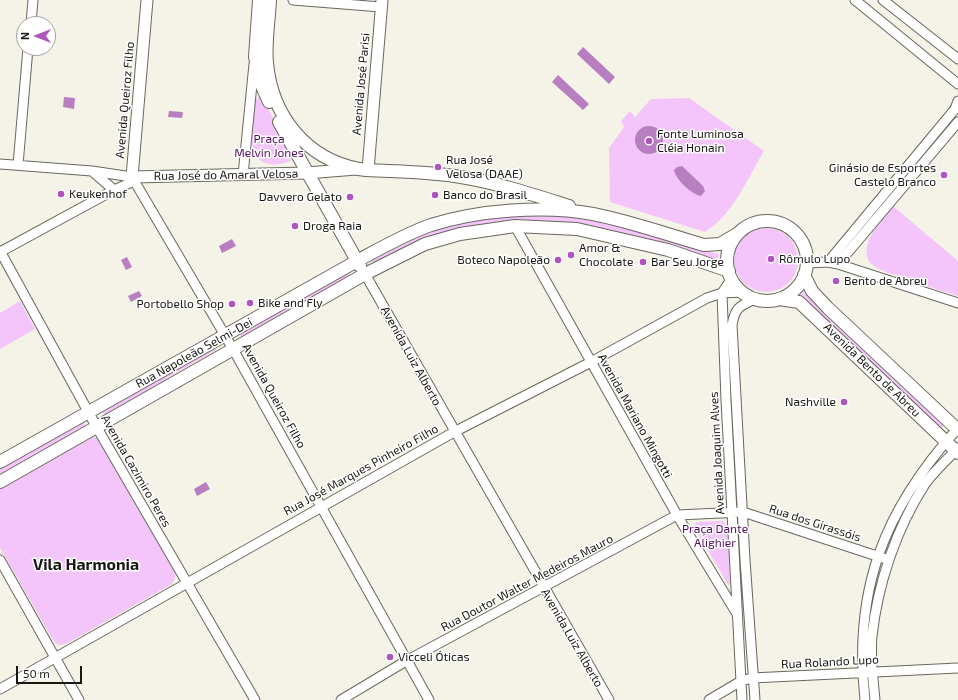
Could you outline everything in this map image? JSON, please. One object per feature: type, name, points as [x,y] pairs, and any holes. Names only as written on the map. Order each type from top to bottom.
[{"type":"main road","name":"Avenida Luiz Alberto","points":[[259,0],[255,57],[266,96],[288,142],[365,274]]},
{"type":"main road","name":"Rua José do Amaral Velosa","points":[[270,0],[267,63],[271,87],[278,109],[292,131],[305,144],[324,157],[364,169],[461,177],[513,188],[593,214]]},
{"type":"main road","name":"Rua Napoleão Selmi-Dei","points":[[0,462],[357,261],[404,236],[431,225],[466,217],[502,212],[553,210],[593,214],[704,245],[720,244],[737,234]]},
{"type":"main road","points":[[769,221],[781,223],[792,229],[800,239],[805,250],[805,269],[798,285],[790,293],[779,299],[755,299],[742,292],[730,275],[728,256],[730,246],[737,234],[756,222],[769,221]]},
{"type":"main road","name":"Rua Napoleão Selmi-Dei","points":[[0,482],[365,274],[425,244],[460,234],[515,226],[577,229],[668,250],[730,275]]},
{"type":"main road","name":"Avenida Bento de Abreu","points":[[805,269],[812,291],[828,308],[958,429]]},
{"type":"main road","name":"Avenida Bento de Abreu","points":[[779,299],[799,302],[957,451]]},
{"type":"street","points":[[32,16],[33,0]]},
{"type":"street","name":"Avenida Queiroz Filho","points":[[147,0],[133,179],[233,349],[429,700]]},
{"type":"street","points":[[292,0],[382,3]]},
{"type":"street","points":[[855,0],[958,84]]},
{"type":"street","points":[[883,0],[958,59]]},
{"type":"street","name":"Avenida José Parisi","points":[[364,169],[382,3]]},
{"type":"street","points":[[18,165],[27,56]]},
{"type":"street","points":[[243,175],[255,57]]},
{"type":"street","points":[[828,262],[957,107]]},
{"type":"street","points":[[838,264],[958,122]]},
{"type":"street","name":"Rua José do Amaral Velosa","points":[[0,164],[92,171],[133,179],[307,173],[364,169]]},
{"type":"street","points":[[92,171],[114,190]]},
{"type":"street","points":[[0,251],[133,179]]},
{"type":"street","name":"Avenida Mariano Mingotti","points":[[515,226],[677,516],[737,614]]},
{"type":"street","name":"Avenida Cazimiro Peres","points":[[0,251],[96,426],[188,582],[255,700]]},
{"type":"street","points":[[805,269],[828,262],[838,264],[958,303]]},
{"type":"street","name":"Avenida Luiz Alberto","points":[[365,274],[454,432],[609,700]]},
{"type":"street","points":[[722,293],[730,275]]},
{"type":"street","name":"Rua José Marques Pinheiro Filho","points":[[0,689],[454,432],[591,362],[707,298],[722,293],[742,292]]},
{"type":"street","name":"Avenida Joaquim Alves","points":[[722,293],[742,700]]},
{"type":"street","name":"Avenida Joaquim Alves","points":[[755,299],[742,304],[734,313],[732,325],[752,678],[755,700]]},
{"type":"street","points":[[865,700],[862,672],[862,634],[867,599],[878,556],[902,502],[916,478],[958,429]]},
{"type":"street","points":[[875,700],[872,672],[872,637],[877,604],[889,560],[900,532],[926,483],[957,451]]},
{"type":"street","name":"Rua dos Girassóis","points":[[732,512],[743,512],[889,560]]},
{"type":"street","name":"Rua Doutor Walter Medeiros Mauro","points":[[341,700],[406,661],[677,516],[732,512]]},
{"type":"street","points":[[0,560],[79,700]]},
{"type":"street","name":"Rua Rolando Lupo","points":[[709,700],[741,681],[752,678],[958,668]]},
{"type":"green space","name":"Praça Melvin Jones","points":[[258,97],[262,97],[292,155],[290,161],[280,164],[269,164],[261,161],[256,155],[253,147],[252,128],[255,101]]},
{"type":"green space","points":[[689,98],[764,151],[739,196],[724,216],[705,232],[610,202],[609,148],[624,127],[621,121],[630,111],[635,117],[651,99]]},
{"type":"green space","points":[[893,206],[958,261],[958,296],[884,271],[874,266],[868,260],[868,244],[872,235],[882,218]]},
{"type":"green space","points":[[536,215],[573,216],[601,221],[719,254],[718,258],[712,258],[608,230],[572,223],[540,221],[503,222],[375,263],[371,261],[371,257],[402,240],[434,228],[478,220]]},
{"type":"green space","points":[[760,228],[772,228],[789,237],[796,248],[798,260],[796,272],[789,283],[772,292],[760,292],[748,287],[739,278],[734,266],[734,254],[739,242],[748,233]]},
{"type":"green space","points":[[348,271],[351,276],[244,338],[241,337],[241,331]]},
{"type":"green space","points":[[803,292],[943,421],[944,425],[941,428],[937,427],[801,299],[800,295]]},
{"type":"green space","points":[[20,301],[35,329],[0,349],[0,313]]},
{"type":"green space","points":[[214,346],[216,350],[167,378],[162,384],[106,415],[103,413],[103,411]]},
{"type":"green space","points":[[81,422],[84,422],[84,428],[0,476],[0,468]]},
{"type":"green space","points":[[89,437],[95,437],[100,440],[175,571],[175,578],[172,584],[66,644],[59,645],[54,642],[0,548],[0,488]]},
{"type":"green space","name":"Praça Dante Alighier","points":[[723,521],[728,526],[729,586],[694,527],[696,522]]},
{"type":"shaded area","points":[[583,47],[615,77],[609,84],[577,54]]},
{"type":"shaded area","points":[[558,75],[589,104],[583,110],[552,82]]},
{"type":"shaded area","points":[[64,97],[75,98],[74,109],[63,107]]},
{"type":"shaded area","points":[[169,111],[183,112],[182,118],[168,117]]},
{"type":"shaded area","name":"Fonte Luminosa Cléia Honain","points":[[649,126],[659,130],[663,140],[659,150],[649,154],[639,150],[635,140],[639,130]]},
{"type":"shaded area","points":[[682,166],[703,186],[705,191],[701,196],[689,190],[675,174],[674,170],[677,167]]},
{"type":"shaded area","points":[[232,239],[236,246],[222,253],[219,246]]},
{"type":"shaded area","points":[[127,257],[132,267],[126,270],[121,260]]},
{"type":"shaded area","points":[[139,291],[142,296],[131,302],[128,296]]},
{"type":"shaded area","points":[[206,482],[210,489],[197,496],[194,489]]},
{"type":"place","name":"Fonte Luminosa Cléia Honain","points":[[649,141]]},
{"type":"place","name":"Rua José Velosa (DAAE)","points":[[438,167]]},
{"type":"place","name":"Ginásio de Esportes Castelo Branco","points":[[944,175]]},
{"type":"place","name":"Keukenhof","points":[[61,194]]},
{"type":"place","name":"Banco do Brasil","points":[[435,195]]},
{"type":"place","name":"Davvero Gelato","points":[[350,197]]},
{"type":"place","name":"Droga Raia","points":[[295,226]]},
{"type":"place","name":"Amor & Chocolate","points":[[571,255]]},
{"type":"place","name":"Rômulo Lupo","points":[[771,259]]},
{"type":"place","name":"Boteco Napoleão","points":[[558,260]]},
{"type":"place","name":"Bar Seu Jorge","points":[[643,262]]},
{"type":"place","name":"Bento de Abreu","points":[[836,281]]},
{"type":"place","name":"Bike and Fly","points":[[250,303]]},
{"type":"place","name":"Portobello Shop","points":[[232,304]]},
{"type":"place","name":"Nashville","points":[[844,402]]},
{"type":"place","name":"Vicceli Óticas","points":[[390,657]]},
{"type":"district","name":"Vila Harmonia","points":[[86,565]]}]
